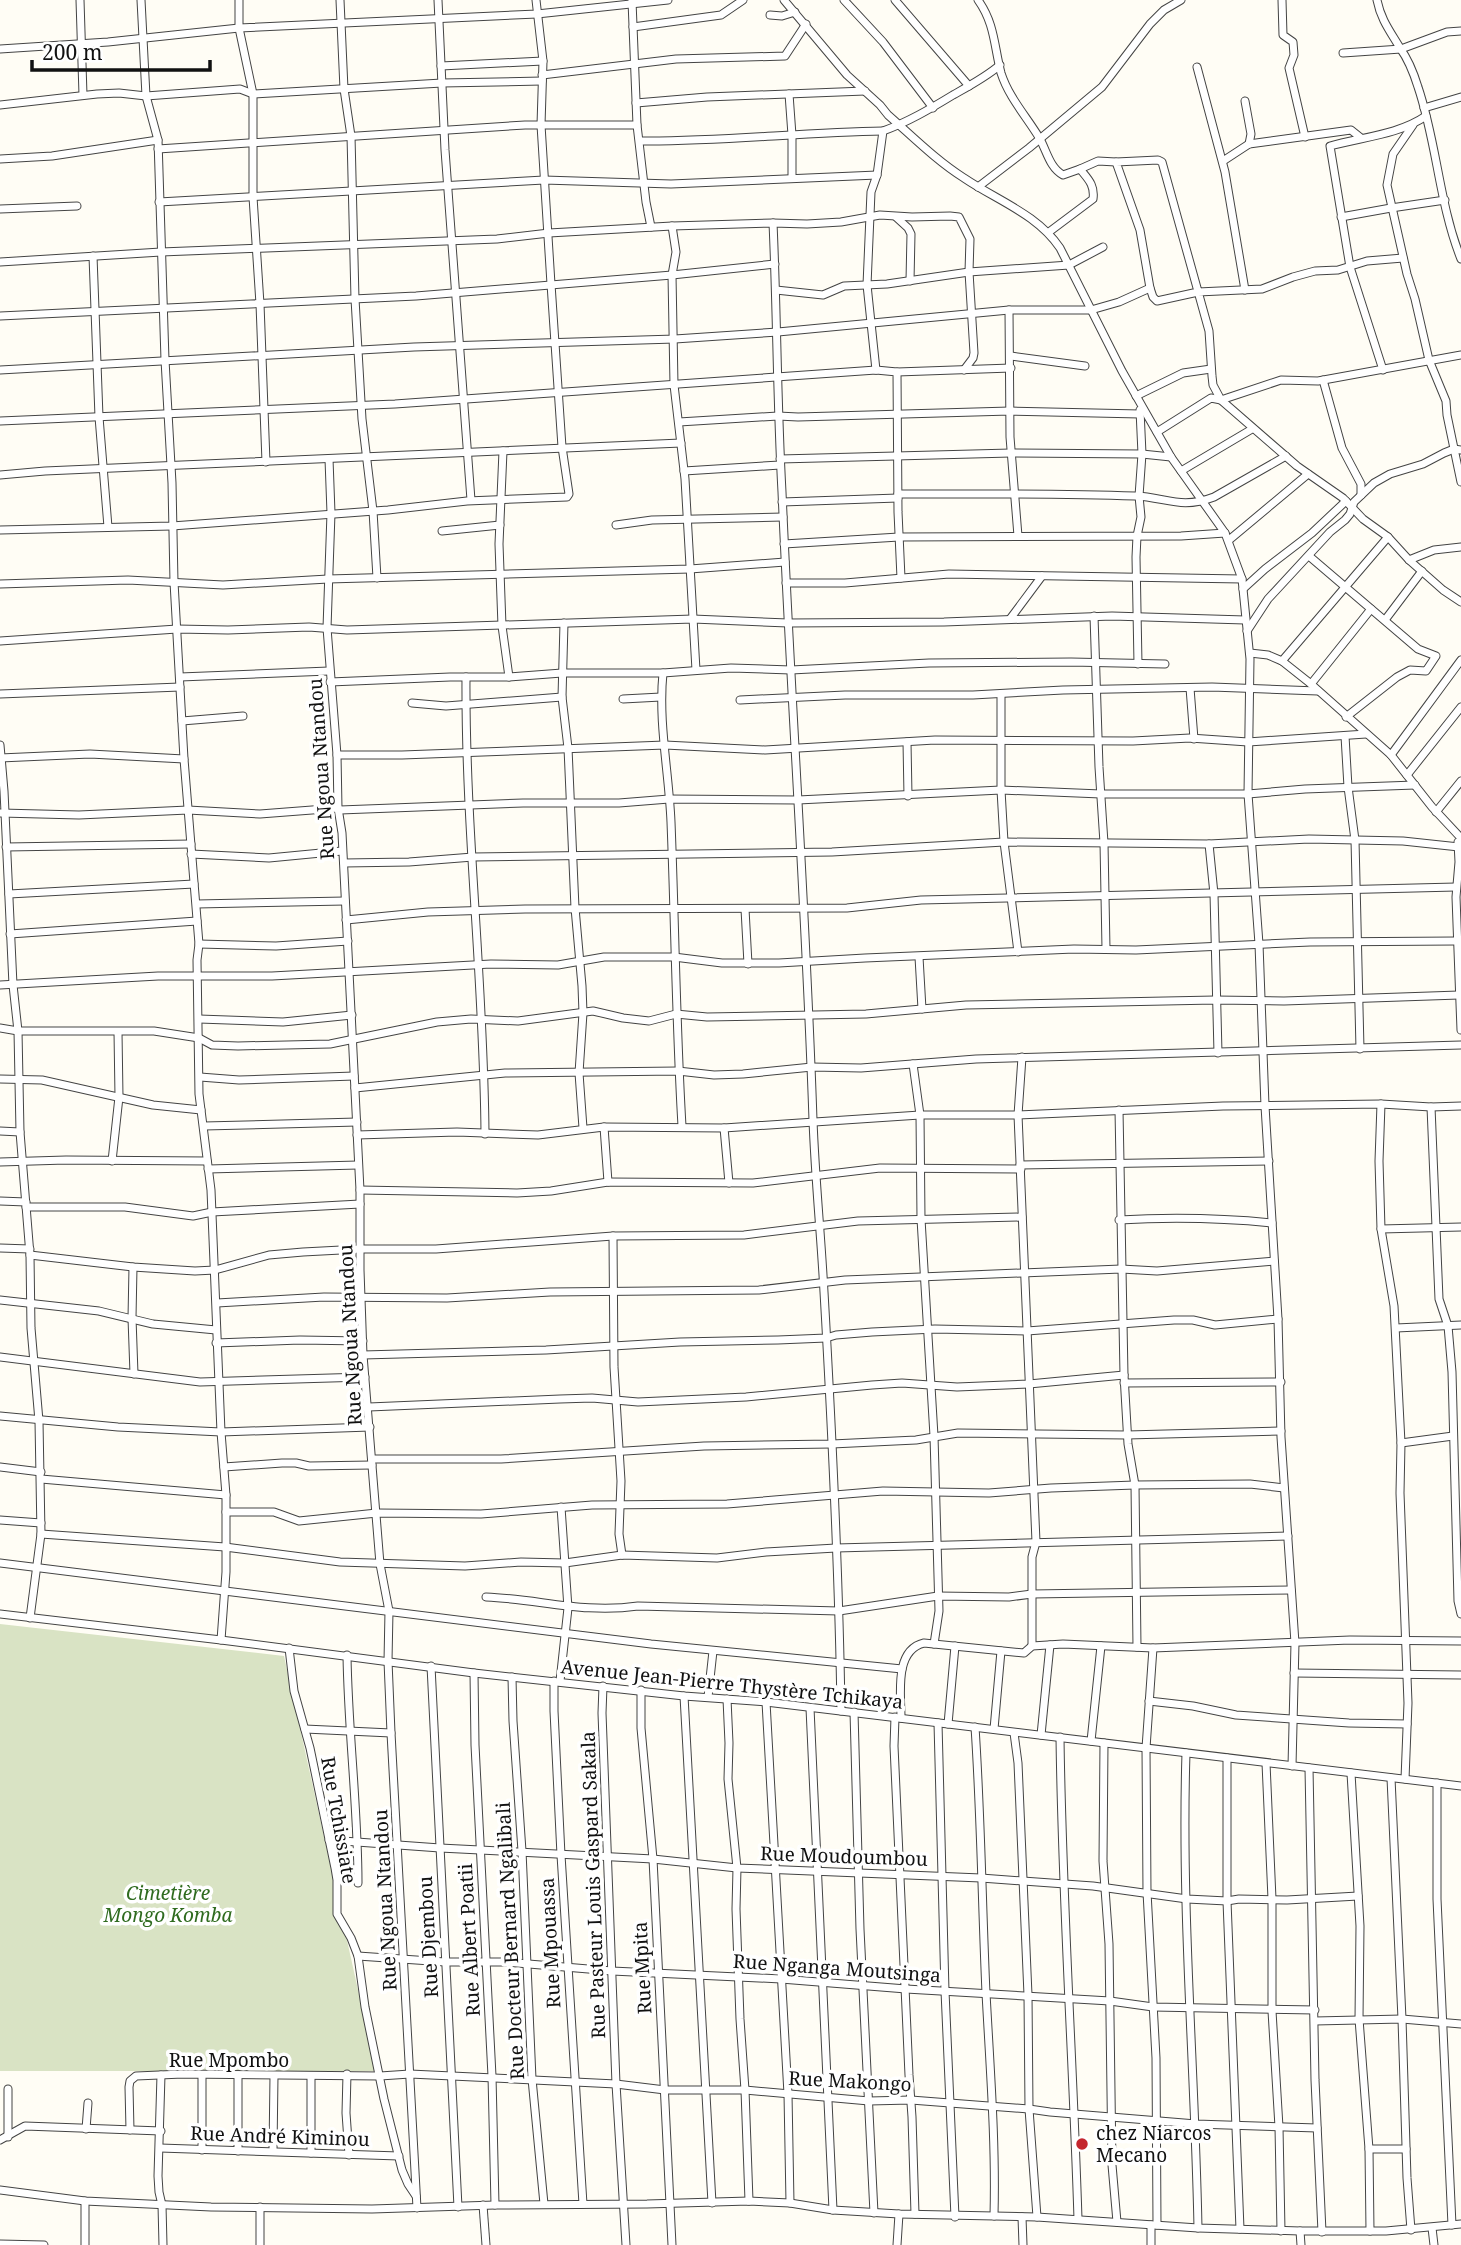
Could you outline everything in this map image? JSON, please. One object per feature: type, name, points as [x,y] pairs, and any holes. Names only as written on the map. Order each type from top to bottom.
[{"type":"street","points":[[80,0],[83,95]]},
{"type":"street","points":[[141,0],[146,96],[158,140],[174,582],[184,759],[197,904],[201,1110],[212,1212],[216,1343],[226,1495],[225,1590],[221,1640]]},
{"type":"street","points":[[239,0],[239,28],[253,94],[253,197],[266,462]]},
{"type":"street","points":[[340,0],[345,89],[351,136],[355,299],[377,578]]},
{"type":"street","points":[[438,0],[447,185],[471,500]]},
{"type":"street","points":[[0,530],[172,526],[471,500],[567,497],[569,494],[562,447],[544,180],[541,125],[543,61],[536,0]]},
{"type":"street","points":[[0,49],[239,28],[537,14],[632,1],[668,0]]},
{"type":"street","points":[[633,27],[721,15],[743,0]]},
{"type":"street","points":[[784,0],[838,65],[900,125],[962,177],[1049,232],[1171,457],[1227,536],[1242,579],[1250,653],[1248,793],[1259,944],[1265,1107],[1281,1382],[1281,1431],[1295,1643],[1292,1766]]},
{"type":"street","points":[[844,0],[883,42],[933,108]]},
{"type":"street","points":[[895,0],[970,86]]},
{"type":"street","points":[[978,0],[994,32],[1002,74],[1020,111],[1040,139],[1056,171],[1063,175],[1098,161],[1162,162],[1209,331],[1213,385],[1221,400],[1252,429],[1346,501],[1443,590],[1461,602]]},
{"type":"street","points":[[1161,0],[1164,10]]},
{"type":"street","points":[[978,187],[1102,87],[1164,10],[1181,0]]},
{"type":"street","points":[[1282,0],[1283,35],[1293,42],[1294,54],[1289,68],[1305,137]]},
{"type":"street","points":[[1377,0],[1385,26],[1401,49],[1418,87],[1461,259]]},
{"type":"street","points":[[632,1],[637,125],[651,227]]},
{"type":"street","points":[[770,15],[782,16],[795,12]]},
{"type":"street","points":[[0,105],[119,93],[146,96],[240,89],[253,94],[542,78],[676,59],[785,56],[806,24]]},
{"type":"street","points":[[1343,53],[1401,49],[1447,32],[1461,31]]},
{"type":"street","points":[[441,66],[543,61]]},
{"type":"street","points":[[640,141],[883,131],[933,108],[1000,65]]},
{"type":"street","points":[[1197,67],[1223,161],[1245,290]]},
{"type":"street","points":[[636,103],[707,97],[865,91]]},
{"type":"street","points":[[789,94],[792,177]]},
{"type":"street","points":[[1461,97],[1425,112],[1413,125],[1399,142],[1390,162],[1387,185],[1429,360],[1446,401],[1447,415],[1458,449],[1461,482]]},
{"type":"street","points":[[1245,101],[1251,134],[1249,144]]},
{"type":"street","points":[[158,149],[541,125],[637,125]]},
{"type":"street","points":[[1330,146],[1413,125]]},
{"type":"street","points":[[1223,161],[1249,144],[1351,130],[1361,138]]},
{"type":"street","points":[[876,370],[867,285],[869,216],[883,131]]},
{"type":"street","points":[[1328,134],[1350,267],[1384,370]]},
{"type":"street","points":[[0,159],[52,156],[158,140]]},
{"type":"street","points":[[1116,162],[1140,230],[1150,288],[1157,302],[1198,292],[1262,289],[1293,277],[1350,267],[1367,261],[1403,258]]},
{"type":"street","points":[[1049,232],[1093,199],[1092,183],[1080,169]]},
{"type":"street","points":[[159,202],[544,180],[671,184],[877,175]]},
{"type":"street","points":[[1341,217],[1445,200]]},
{"type":"street","points":[[0,209],[77,206]]},
{"type":"street","points":[[893,215],[901,220],[911,234],[910,281]]},
{"type":"street","points":[[0,262],[161,252],[497,239],[549,233],[672,226],[807,224],[841,222],[869,216],[950,216],[958,217],[970,239],[969,272],[974,353],[964,370]]},
{"type":"street","points":[[774,223],[780,462],[813,1123],[835,1495],[841,1711]]},
{"type":"street","points":[[672,226],[676,252],[672,275],[674,385],[688,520],[696,670]]},
{"type":"street","points":[[776,290],[822,295],[844,286],[910,281],[969,272],[1069,265],[1103,247]]},
{"type":"street","points":[[93,256],[99,417],[108,527]]},
{"type":"street","points":[[0,316],[355,299],[672,275],[775,264]]},
{"type":"street","points":[[0,370],[262,354],[675,339],[1009,310],[1091,310],[1119,302],[1150,288]]},
{"type":"street","points":[[1009,310],[1011,453],[1018,536]]},
{"type":"street","points":[[1157,432],[1211,398],[1221,400],[1281,380],[1323,380],[1461,355]]},
{"type":"street","points":[[1010,356],[1085,366]]},
{"type":"street","points":[[0,421],[463,399],[876,370],[897,372],[1011,368]]},
{"type":"street","points":[[1138,399],[1183,373],[1211,369]]},
{"type":"street","points":[[897,372],[901,578]]},
{"type":"street","points":[[1323,380],[1340,440],[1361,484],[1361,495]]},
{"type":"street","points":[[1138,399],[1142,454],[1139,496],[1141,517],[1137,536],[1138,664]]},
{"type":"street","points":[[679,422],[778,416],[1010,411],[1140,414]]},
{"type":"street","points":[[1181,471],[1252,429]]},
{"type":"street","points":[[0,475],[103,468],[681,443]]},
{"type":"street","points":[[1247,631],[1268,599],[1350,514],[1361,495],[1374,483],[1390,474],[1458,449]]},
{"type":"street","points":[[503,451],[500,525],[502,626],[509,677]]},
{"type":"street","points":[[684,471],[898,455],[1011,453],[1142,454],[1171,457]]},
{"type":"street","points":[[782,502],[1014,494],[1139,496],[1175,503],[1203,501],[1286,456]]},
{"type":"street","name":"Rue Ngoua Ntandou","points":[[329,459],[331,513],[327,628],[354,1038],[363,1354],[380,1564],[389,1611],[391,1733],[417,2208]]},
{"type":"street","points":[[784,544],[899,537],[1227,536],[1308,474]]},
{"type":"street","points":[[1243,589],[1346,501]]},
{"type":"street","points":[[617,525],[652,520],[783,517]]},
{"type":"street","points":[[442,531],[500,525]]},
{"type":"street","points":[[1282,661],[1388,537]]},
{"type":"street","points":[[1409,560],[1434,550],[1461,547]]},
{"type":"street","points":[[1308,556],[1418,649],[1436,655],[1426,671],[1410,670],[1397,677],[1346,718]]},
{"type":"street","points":[[0,584],[128,580],[223,585],[328,579],[690,569],[785,562]]},
{"type":"street","points":[[1385,620],[1422,570]]},
{"type":"street","points":[[786,583],[845,583],[949,574],[1242,579]]},
{"type":"street","points":[[1010,619],[1042,576]]},
{"type":"street","points":[[1311,684],[1371,609]]},
{"type":"street","points":[[0,641],[177,629],[348,630],[693,619],[788,624],[1094,616],[1245,620]]},
{"type":"street","points":[[1094,616],[1106,949]]},
{"type":"street","points":[[564,623],[562,697],[568,748],[583,1013],[579,1073],[583,1128]]},
{"type":"street","points":[[1250,653],[1268,655],[1282,661],[1311,684],[1346,718],[1391,755],[1436,812],[1459,836],[1460,857],[1456,887],[1461,1030]]},
{"type":"street","points":[[1391,755],[1461,660]]},
{"type":"street","points":[[330,682],[562,673],[791,670],[942,663],[1165,664]]},
{"type":"street","points":[[180,677],[329,671]]},
{"type":"street","points":[[663,673],[661,697],[672,855],[682,1126]]},
{"type":"street","points":[[466,677],[474,910],[485,1074],[485,1134]]},
{"type":"street","points":[[0,694],[180,687]]},
{"type":"street","points":[[740,700],[1095,689],[1249,687],[1318,691]]},
{"type":"street","points":[[1190,688],[1194,739]]},
{"type":"street","points":[[1001,694],[1004,842],[1018,952]]},
{"type":"street","points":[[412,703],[446,706],[562,697]]},
{"type":"street","points":[[623,699],[661,697]]},
{"type":"street","points":[[1407,775],[1461,707]]},
{"type":"street","points":[[182,721],[243,716]]},
{"type":"street","points":[[337,755],[665,745],[738,749],[794,748],[1002,739],[1194,739],[1248,742],[1366,734]]},
{"type":"street","points":[[1345,736],[1355,840],[1360,1049]]},
{"type":"street","points":[[907,742],[908,796]]},
{"type":"street","points":[[0,745],[6,847],[4,863],[9,894],[9,934],[18,1031],[20,1132],[30,1252],[41,1475],[41,1534],[30,1618]]},
{"type":"street","points":[[1,758],[90,754],[184,759]]},
{"type":"street","points":[[1436,812],[1461,781]]},
{"type":"street","points":[[2,813],[79,815],[188,810],[260,814],[523,803],[619,803],[669,799],[798,800],[1001,790],[1101,794],[1248,793],[1415,785]]},
{"type":"street","points":[[344,863],[473,857],[800,853],[1004,842],[1209,844],[1309,839],[1403,841],[1459,847]]},
{"type":"street","points":[[6,847],[191,844]]},
{"type":"street","points":[[1209,844],[1214,894],[1218,1052]]},
{"type":"street","points":[[191,854],[269,858],[342,851]]},
{"type":"street","points":[[9,894],[194,884]]},
{"type":"street","points":[[346,920],[474,910],[847,908],[921,900],[1456,887]]},
{"type":"street","points":[[197,904],[345,901]]},
{"type":"street","points":[[745,909],[748,964]]},
{"type":"street","points":[[0,917],[9,917]]},
{"type":"street","points":[[9,934],[197,922]]},
{"type":"street","points":[[199,944],[276,946],[348,941]]},
{"type":"street","points":[[0,985],[158,976],[272,975],[478,965],[558,965],[604,957],[674,957],[748,964],[1215,945],[1457,941]]},
{"type":"street","points":[[919,957],[922,1009]]},
{"type":"street","points":[[0,1028],[18,1031],[154,1031],[200,1038],[212,1045],[238,1046],[330,1044],[437,1022],[471,1019],[518,1020],[593,1011],[649,1021],[676,1014],[707,1017],[866,1014],[966,1005],[1358,998],[1460,1001]]},
{"type":"street","points":[[200,1019],[283,1022],[352,1015]]},
{"type":"street","points":[[113,1161],[119,1097],[118,1032]]},
{"type":"street","points":[[355,1088],[485,1074],[678,1071],[714,1075],[812,1067],[861,1068],[1022,1057],[1461,1045]]},
{"type":"street","points":[[1022,1057],[1018,1115],[1036,1542],[1032,1557],[1032,1646]]},
{"type":"street","points":[[913,1064],[920,1115],[921,1219],[934,1436],[939,1611],[934,1644]]},
{"type":"street","points":[[200,1077],[239,1080],[354,1076]]},
{"type":"street","points":[[0,1079],[60,1083],[160,1106],[201,1110]]},
{"type":"street","points":[[1381,1104],[1381,1229],[1395,1328],[1401,1443],[1407,1724],[1405,1779]]},
{"type":"street","points":[[357,1135],[457,1132],[538,1135],[604,1127],[724,1128],[920,1115],[1018,1115],[1223,1106],[1461,1105]]},
{"type":"street","points":[[1431,1107],[1439,1299],[1448,1326],[1456,1433],[1458,1601],[1461,1614]]},
{"type":"street","points":[[1119,1110],[1124,1379],[1127,1435],[1135,1485],[1136,1647]]},
{"type":"street","points":[[204,1126],[357,1122]]},
{"type":"street","points":[[604,1127],[608,1182]]},
{"type":"street","points":[[724,1128],[729,1183]]},
{"type":"street","points":[[0,1131],[20,1132]]},
{"type":"street","points":[[0,1163],[113,1161],[208,1165],[358,1165]]},
{"type":"street","points":[[360,1190],[517,1193],[608,1182],[753,1183],[880,1168],[1269,1161]]},
{"type":"street","points":[[0,1201],[125,1206],[193,1216],[212,1212],[360,1205]]},
{"type":"street","points":[[0,1248],[133,1267],[187,1271],[215,1270],[269,1255],[360,1249],[436,1249],[612,1236],[744,1235],[859,1221],[1022,1217]]},
{"type":"street","points":[[1119,1220],[1177,1217],[1272,1223]]},
{"type":"street","points":[[1381,1229],[1461,1227]]},
{"type":"street","points":[[612,1236],[615,1401],[621,1481],[619,1534],[622,1555]]},
{"type":"street","points":[[216,1303],[361,1297],[447,1298],[513,1293],[759,1290],[823,1282],[924,1276],[1121,1269],[1157,1271],[1275,1261]]},
{"type":"street","points":[[133,1267],[134,1374]]},
{"type":"street","points":[[0,1300],[99,1311],[175,1327],[216,1329]]},
{"type":"street","points":[[363,1354],[486,1352],[826,1338],[836,1335],[929,1330],[1027,1331],[1193,1320],[1216,1325],[1278,1320]]},
{"type":"street","points":[[1395,1328],[1461,1325]]},
{"type":"street","points":[[216,1343],[363,1340]]},
{"type":"street","points":[[0,1357],[183,1381],[218,1383],[365,1377]]},
{"type":"street","points":[[369,1407],[592,1398],[615,1401],[746,1397],[811,1392],[829,1387],[902,1383],[946,1388],[1124,1379],[1281,1382]]},
{"type":"street","points":[[0,1416],[39,1421],[221,1432],[370,1427]]},
{"type":"street","points":[[223,1467],[282,1463],[309,1466],[501,1459],[704,1446],[832,1444],[916,1440],[958,1433],[1032,1433],[1063,1436],[1281,1431]]},
{"type":"street","points":[[1401,1443],[1456,1433]]},
{"type":"street","points":[[0,1467],[41,1475],[226,1495]]},
{"type":"street","points":[[226,1512],[274,1512],[299,1521],[377,1513],[481,1514],[620,1504],[727,1504],[883,1491],[989,1493],[1135,1485],[1250,1484],[1284,1488]]},
{"type":"street","name":"Rue Mpouassa","points":[[561,1507],[568,1608],[554,1711],[583,2204]]},
{"type":"street","points":[[0,1520],[41,1523]]},
{"type":"street","points":[[41,1534],[225,1547],[340,1562],[465,1566],[521,1562],[565,1563],[622,1555],[717,1558],[836,1548],[1287,1536]]},
{"type":"street","points":[[0,1563],[713,1651],[902,1670]]},
{"type":"street","points":[[486,1597],[513,1598],[568,1608],[616,1610],[638,1606],[839,1611],[938,1596],[1009,1597],[1032,1594],[1291,1590]]},
{"type":"street","name":"Avenue Jean-Pierre Thystère Tchikaya","points":[[0,1614],[474,1673],[684,1696],[766,1702],[1461,1786]]},
{"type":"street","points":[[915,2214],[894,1746],[904,1659],[918,1644],[1024,1653],[1032,1646],[1081,1644],[1153,1648],[1350,1640],[1461,1641]]},
{"type":"street","points":[[1041,1735],[1050,1645]]},
{"type":"street","points":[[948,1724],[955,1646]]},
{"type":"street","points":[[1091,1741],[1101,1646]]},
{"type":"street","name":"Rue Tchissiate","points":[[289,1648],[294,1691],[305,1729],[337,1880],[337,1914],[358,1956],[365,2007],[399,2156],[408,2184],[417,2197]]},
{"type":"street","points":[[1151,2245],[1154,2225],[1156,2058],[1147,1892],[1146,1748],[1153,1648]]},
{"type":"street","points":[[994,1730],[1001,1650]]},
{"type":"street","points":[[708,1697],[713,1651]]},
{"type":"street","points":[[347,1656],[358,1883]]},
{"type":"street","name":"Rue Djembou","points":[[431,1666],[458,2207]]},
{"type":"street","name":"Rue Albert Poatii","points":[[474,1673],[495,2205]]},
{"type":"street","points":[[1294,1673],[1461,1675]]},
{"type":"street","name":"Rue Docteur Bernard Ngalibali","points":[[512,1677],[532,2079],[544,2204]]},
{"type":"street","name":"Rue Pasteur Louis Gaspard Sakala","points":[[604,1686],[602,1713],[607,1857],[616,2084],[626,2245]]},
{"type":"street","name":"Rue Mpita","points":[[641,1690],[641,1728],[653,1859],[672,2245]]},
{"type":"street","points":[[684,1696],[712,2203]]},
{"type":"street","points":[[727,1699],[728,1779],[737,1868],[736,1909],[749,2201]]},
{"type":"street","points":[[1149,1701],[1236,1715],[1407,1724]]},
{"type":"street","points":[[766,1702],[788,2094],[790,2203]]},
{"type":"street","points":[[810,1708],[833,2210]]},
{"type":"street","points":[[853,1713],[874,2213]]},
{"type":"street","points":[[938,1723],[945,1991],[955,2217]]},
{"type":"street","points":[[975,1727],[995,2164],[994,2216]]},
{"type":"street","points":[[305,1729],[391,1733]]},
{"type":"street","points":[[1014,1733],[1018,1763],[1028,1995],[1029,2109],[1037,2217]]},
{"type":"street","points":[[1060,1737],[1078,2219]]},
{"type":"street","points":[[1104,1743],[1103,1861],[1116,2222]]},
{"type":"street","points":[[1186,1753],[1184,1826],[1188,2008],[1196,2123],[1198,2228]]},
{"type":"street","points":[[1227,1758],[1227,1901],[1240,2229]]},
{"type":"street","points":[[1266,1763],[1281,2231]]},
{"type":"street","points":[[1309,1768],[1322,2232]]},
{"type":"street","points":[[1351,1773],[1358,1896],[1359,2019],[1370,2149],[1370,2231]]},
{"type":"street","points":[[1391,1778],[1411,2230]]},
{"type":"street","points":[[1437,1783],[1437,1899],[1452,2225]]},
{"type":"street","name":"Rue Moudoumbou","points":[[329,1840],[653,1859],[737,1868],[981,1878],[1147,1892],[1187,1899],[1227,1901],[1358,1896]]},
{"type":"street","name":"Rue Nganga Moutsinga","points":[[358,1956],[782,1979],[1110,2001],[1153,2007],[1315,2010]]},
{"type":"street","points":[[1315,2021],[1402,2019],[1461,2024]]},
{"type":"street","points":[[347,2074],[349,2155]]},
{"type":"street","points":[[161,2075],[158,2176],[163,2245]]},
{"type":"street","points":[[202,2075],[202,2150]]},
{"type":"street","points":[[238,2075],[238,2151]]},
{"type":"street","name":"Rue Makongo","points":[[380,2076],[450,2075],[616,2084],[665,2090],[745,2090],[869,2101],[911,2100],[1155,2121],[1317,2128]]},
{"type":"street","name":"Rue Mpombo","points":[[130,2130],[130,2081],[136,2076],[380,2076]]},
{"type":"street","points":[[273,2150],[274,2076]]},
{"type":"street","points":[[311,2076],[311,2152]]},
{"type":"street","points":[[4,2138],[8,2089]]},
{"type":"street","points":[[86,2129],[88,2104]]},
{"type":"street","points":[[4,2138],[25,2126],[161,2131]]},
{"type":"street","name":"Rue André Kiminou","points":[[160,2148],[399,2156]]},
{"type":"street","points":[[1370,2149],[1406,2149]]},
{"type":"street","points":[[0,2190],[85,2201],[260,2207],[417,2208],[749,2201],[874,2213],[1037,2217],[1198,2228],[1322,2232],[1411,2230],[1461,2224]]},
{"type":"street","points":[[85,2201],[85,2245]]},
{"type":"street","points":[[483,2205],[486,2245]]},
{"type":"street","points":[[260,2207],[260,2245]]},
{"type":"street","points":[[898,2245],[899,2214]]},
{"type":"street","points":[[1022,2217],[1023,2245]]},
{"type":"street","points":[[1432,2228],[1434,2245]]},
{"type":"street","points":[[1300,2231],[1301,2245]]},
{"type":"street","points":[[0,2244],[44,2245]]},
{"type":"green space","name":"Cimetière Mongo Komba","points":[[0,1624],[284,1656],[376,2071],[0,2071]]},
{"type":"place","name":"chez Niarcos Mecano","points":[[1082,2144]]}]
